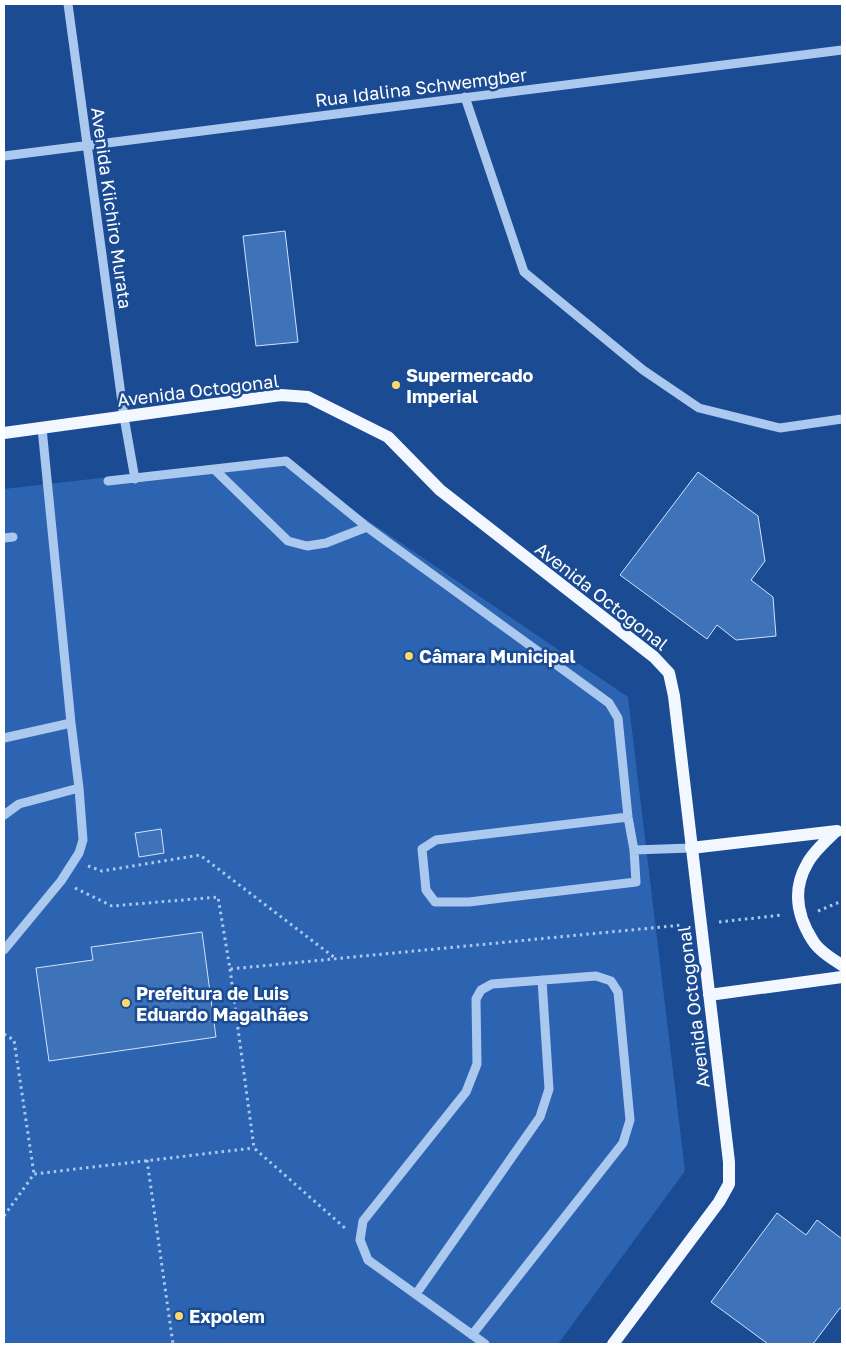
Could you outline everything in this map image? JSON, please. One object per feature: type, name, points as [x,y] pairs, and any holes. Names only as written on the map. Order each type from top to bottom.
[{"type":"main road","name":"Avenida Octogonal","points":[[4,433],[281,395],[308,397],[388,437],[440,490],[654,657],[669,673],[674,696],[729,1162],[729,1184],[719,1202],[613,1344]]},
{"type":"main road","points":[[691,848],[838,831]]},
{"type":"main road","points":[[838,831],[807,863],[797,892],[800,913],[813,942],[830,958],[842,965]]},
{"type":"main road","points":[[709,995],[842,977]]},
{"type":"street","name":"Avenida Kiichiro Murata","points":[[68,4],[124,417],[135,479]]},
{"type":"street","name":"Rua Idalina Schwemgber","points":[[4,156],[842,50]]},
{"type":"street","points":[[465,97],[524,272],[643,370],[700,408],[780,428],[842,420]]},
{"type":"street","points":[[4,950],[61,881],[79,853],[83,840],[42,428]]},
{"type":"street","points":[[108,482],[286,461],[367,527],[609,703],[618,718],[628,817],[634,850],[636,882],[469,902],[435,902],[426,890],[422,849],[436,840],[628,817]]},
{"type":"street","points":[[214,469],[288,541],[307,546],[326,543],[367,527]]},
{"type":"street","points":[[4,738],[71,723]]},
{"type":"street","points":[[4,815],[19,804],[79,788]]},
{"type":"street","points":[[634,850],[691,848]]},
{"type":"street","points":[[472,1334],[623,1143],[630,1120],[618,992],[611,981],[596,976],[492,984],[481,990],[476,999],[477,1064],[466,1092],[363,1221],[360,1240],[368,1260],[485,1344]]},
{"type":"street","points":[[416,1294],[540,1117],[549,1089],[542,980]]},
{"type":"path","points":[[79,853],[89,866],[102,871],[200,855],[335,958]]},
{"type":"path","points":[[61,881],[112,906],[218,897],[230,969],[254,1148],[360,1240]]},
{"type":"path","points":[[230,969],[818,911],[842,901]]},
{"type":"path","points":[[4,1034],[14,1040],[34,1174],[4,1216]]},
{"type":"path","points":[[34,1174],[254,1148]]},
{"type":"path","points":[[147,1160],[173,1344]]},
{"type":"shaded area","points":[[276,458],[628,697],[685,1171],[558,1344],[4,1344],[4,489]]},
{"type":"building","points":[[285,231],[298,342],[256,346],[243,236]]},
{"type":"building","points":[[698,472],[758,516],[765,561],[751,580],[773,597],[776,636],[736,640],[717,625],[707,639],[620,575]]},
{"type":"building","points":[[161,829],[164,853],[139,857],[135,833]]},
{"type":"building","name":"Prefeitura de Luis Eduardo Magalhães","points":[[202,932],[216,1037],[49,1061],[36,968],[93,960],[91,947]]},
{"type":"building","points":[[777,1213],[806,1235],[817,1220],[842,1239],[842,1309],[840,1308],[813,1344],[768,1344],[711,1302]]},
{"type":"place","name":"Supermercado Imperial","points":[[396,385]]},
{"type":"place","name":"Câmara Municipal","points":[[409,656]]},
{"type":"place","name":"Prefeitura de Luis Eduardo Magalhães","points":[[126,1003]]},
{"type":"place","name":"Expolem","points":[[179,1316]]}]
